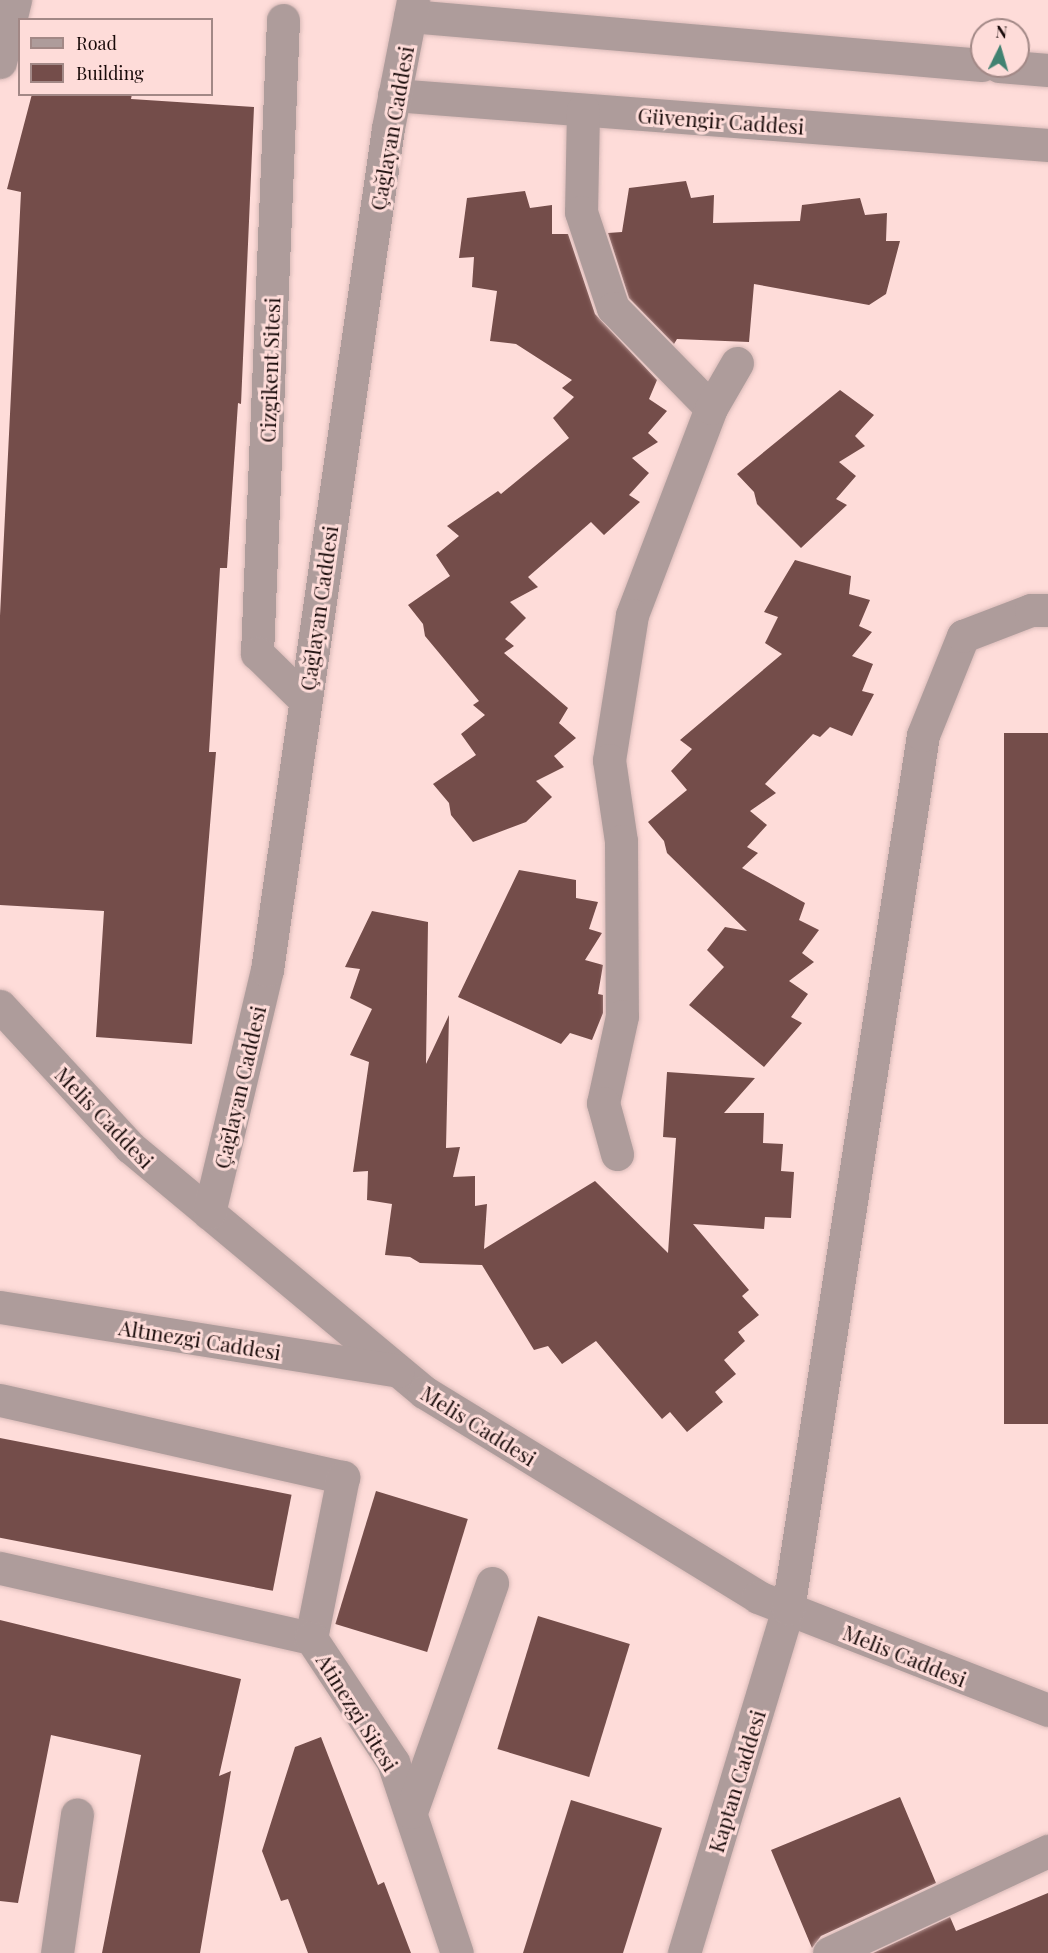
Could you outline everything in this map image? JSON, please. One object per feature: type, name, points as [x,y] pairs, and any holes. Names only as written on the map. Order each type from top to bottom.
[{"type":"street","points":[[0,62],[15,0]]},
{"type":"street","points":[[411,8],[970,63]]},
{"type":"street","name":"Çağlayan Caddesi","points":[[209,1213],[267,970],[394,95],[411,8]]},
{"type":"street","name":"Cizgikent Sitesi","points":[[284,20],[257,653],[305,700]]},
{"type":"street","points":[[1030,69],[1048,70]]},
{"type":"street","name":"Güvengir Caddesi","points":[[394,95],[1048,145]]},
{"type":"street","points":[[583,110],[581,212],[613,308],[711,408]]},
{"type":"street","points":[[617,1154],[603,1103],[622,1016],[621,841],[609,759],[632,615],[711,408],[737,363]]},
{"type":"street","name":"Kaptan Caddesi","points":[[684,1953],[788,1609],[923,735],[963,636],[1031,610],[1048,610]]},
{"type":"street","name":"Melis Caddesi","points":[[0,1006],[130,1147],[424,1392],[758,1597],[1048,1710]]},
{"type":"street","name":"Altınezgi Caddesi","points":[[0,1307],[400,1371]]},
{"type":"street","points":[[0,1400],[343,1477],[311,1638]]},
{"type":"street","name":"Atinezgi Sitesi","points":[[0,1568],[311,1638],[393,1762],[457,1953]]},
{"type":"street","points":[[411,1812],[492,1583]]},
{"type":"street","points":[[57,1953],[77,1814]]},
{"type":"street","points":[[829,1953],[1048,1851]]},
{"type":"building","points":[[31,96],[132,96],[131,99],[254,107],[241,404],[238,403],[227,568],[220,568],[209,752],[216,752],[192,1044],[96,1037],[104,911],[0,905],[0,616],[21,192],[7,189]]},
{"type":"building","points":[[686,181],[691,198],[714,195],[713,223],[800,221],[802,205],[860,198],[865,215],[887,213],[886,241],[900,241],[886,294],[869,305],[754,284],[749,342],[677,339],[674,344],[629,298],[608,233],[622,232],[629,188]]},
{"type":"building","points":[[525,191],[530,208],[552,205],[552,234],[568,234],[595,314],[657,380],[649,399],[667,411],[648,433],[658,442],[632,458],[649,473],[629,495],[640,502],[604,535],[591,522],[528,577],[538,587],[510,602],[526,618],[505,639],[514,646],[504,653],[568,708],[559,723],[576,738],[554,756],[564,767],[536,781],[552,797],[526,822],[473,842],[451,815],[449,803],[433,784],[476,755],[461,734],[485,715],[473,705],[479,701],[425,636],[423,624],[408,605],[450,576],[436,555],[459,536],[447,526],[498,491],[501,494],[569,438],[553,418],[574,397],[562,388],[572,380],[516,344],[490,341],[497,291],[472,287],[474,257],[459,258],[467,198]]},
{"type":"building","points":[[840,390],[874,415],[855,436],[865,446],[839,462],[856,476],[836,499],[847,505],[801,548],[757,504],[754,492],[737,474]]},
{"type":"building","points":[[795,560],[851,576],[849,594],[870,600],[859,626],[872,632],[852,656],[873,664],[862,691],[874,694],[852,736],[830,727],[820,737],[813,734],[765,784],[776,793],[750,811],[767,825],[747,847],[758,853],[742,868],[805,903],[799,920],[819,930],[802,953],[814,962],[789,981],[808,994],[791,1017],[802,1023],[764,1067],[689,1005],[724,967],[707,950],[725,927],[747,931],[667,853],[664,841],[648,822],[687,790],[671,771],[692,749],[680,740],[782,654],[765,643],[778,617],[764,612]]},
{"type":"building","points":[[1004,733],[1048,733],[1048,1424],[1004,1424]]},
{"type":"building","points":[[519,870],[576,880],[576,898],[598,902],[589,929],[602,933],[585,960],[603,965],[598,994],[603,995],[603,1013],[592,1040],[570,1033],[561,1044],[458,997]]},
{"type":"building","points":[[372,911],[428,922],[426,1064],[449,1015],[446,1148],[460,1147],[453,1177],[475,1176],[475,1206],[487,1204],[484,1249],[595,1181],[668,1253],[676,1138],[663,1137],[667,1072],[755,1078],[724,1113],[764,1113],[763,1143],[783,1144],[781,1171],[794,1172],[791,1218],[765,1217],[764,1229],[693,1224],[749,1290],[742,1296],[759,1315],[738,1332],[745,1341],[724,1360],[736,1374],[715,1392],[723,1402],[687,1432],[670,1412],[662,1419],[596,1341],[562,1364],[548,1346],[534,1350],[482,1265],[420,1263],[410,1257],[385,1255],[392,1204],[367,1200],[368,1171],[353,1172],[369,1062],[350,1055],[372,1009],[350,998],[360,969],[345,967]]},
{"type":"building","points":[[0,1438],[292,1495],[273,1591],[0,1538]]},
{"type":"building","points":[[376,1491],[468,1519],[427,1652],[335,1624]]},
{"type":"building","points":[[538,1616],[630,1644],[589,1777],[497,1749]]},
{"type":"building","points":[[0,1620],[241,1679],[219,1776],[231,1771],[200,1953],[102,1953],[141,1755],[51,1735],[18,1903],[0,1901]]},
{"type":"building","points":[[321,1737],[378,1885],[384,1882],[411,1953],[308,1953],[288,1899],[281,1901],[262,1851],[295,1747]]},
{"type":"building","points":[[900,1797],[936,1883],[821,1936],[812,1948],[771,1850]]},
{"type":"building","points":[[571,1800],[662,1828],[623,1953],[523,1953]]},
{"type":"building","points":[[1048,1893],[1048,1953],[873,1953],[950,1917],[956,1931]]}]
